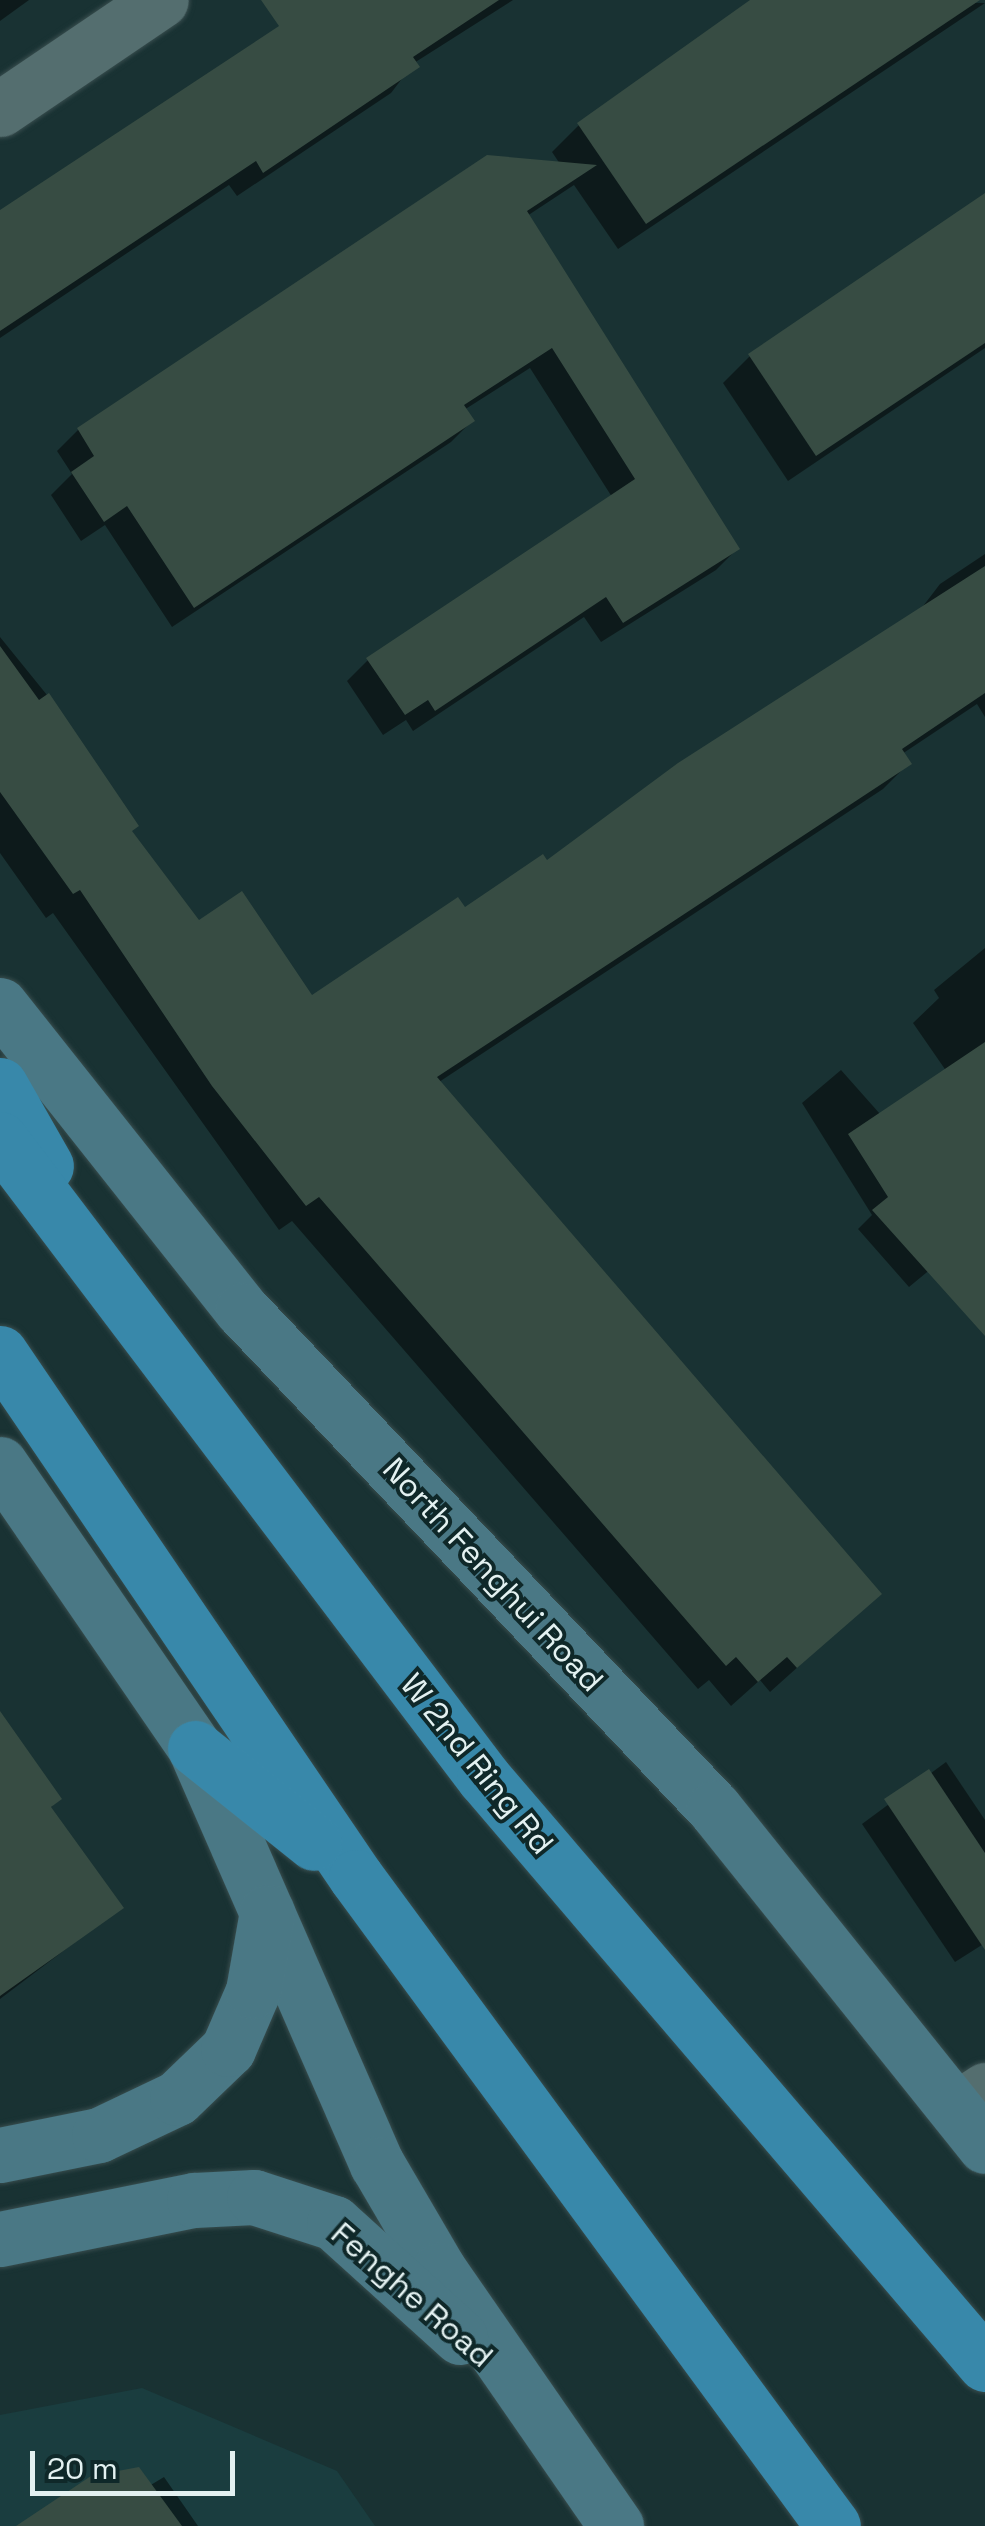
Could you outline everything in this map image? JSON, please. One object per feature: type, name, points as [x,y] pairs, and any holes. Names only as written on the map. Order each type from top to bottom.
[{"type":"highway","points":[[0,1085],[124,1303]]},
{"type":"highway","name":"W 2nd Ring Rd","points":[[0,1139],[484,1778],[985,2364]]},
{"type":"highway","points":[[0,1353],[356,1877],[515,2087],[833,2526]]},
{"type":"highway","points":[[194,1748],[356,1877]]},
{"type":"main road","name":"North Fenghui Road","points":[[0,1004],[242,1310],[714,1808],[975,2115]]},
{"type":"main road","points":[[0,1464],[194,1748],[377,2164],[523,2391],[616,2526]]},
{"type":"main road","points":[[0,2155],[99,2135],[177,2098],[228,2049],[253,1991],[267,1912]]},
{"type":"main road","name":"Fenghe Road","points":[[0,2238],[194,2200],[254,2197],[334,2223],[523,2391]]},
{"type":"street","points":[[0,109],[161,0]]},
{"type":"shaded area","points":[[142,2388],[337,2471],[375,2526],[0,2526],[0,2415]]},
{"type":"building","points":[[261,0],[499,0],[413,57],[420,67],[263,173],[256,161],[0,331],[0,210],[279,26]]},
{"type":"building","points":[[750,0],[980,0],[646,224],[577,123]]},
{"type":"building","points":[[487,155],[597,165],[527,211],[740,549],[623,623],[606,597],[435,711],[428,700],[405,715],[366,658],[635,479],[552,348],[464,405],[475,421],[194,608],[127,506],[104,522],[71,472],[94,456],[77,428]]},
{"type":"building","points":[[985,193],[985,343],[816,456],[748,354]]},
{"type":"building","points":[[985,566],[985,693],[902,749],[912,764],[437,1077],[882,1594],[797,1668],[787,1657],[758,1682],[736,1657],[726,1666],[319,1197],[306,1206],[212,1086],[80,890],[73,894],[0,792],[0,646],[39,700],[49,693],[139,826],[132,831],[199,920],[242,891],[312,995],[458,897],[465,907],[543,854],[547,860],[678,763]]},
{"type":"building","points":[[985,1042],[985,1336],[872,1210],[888,1197],[848,1134]]},
{"type":"building","points":[[0,1711],[62,1799],[51,1807],[124,1908],[0,1996]]},
{"type":"building","points":[[929,1769],[985,1853],[985,1950],[884,1799]]},
{"type":"building","points":[[139,2467],[182,2526],[16,2526],[91,2476]]}]
